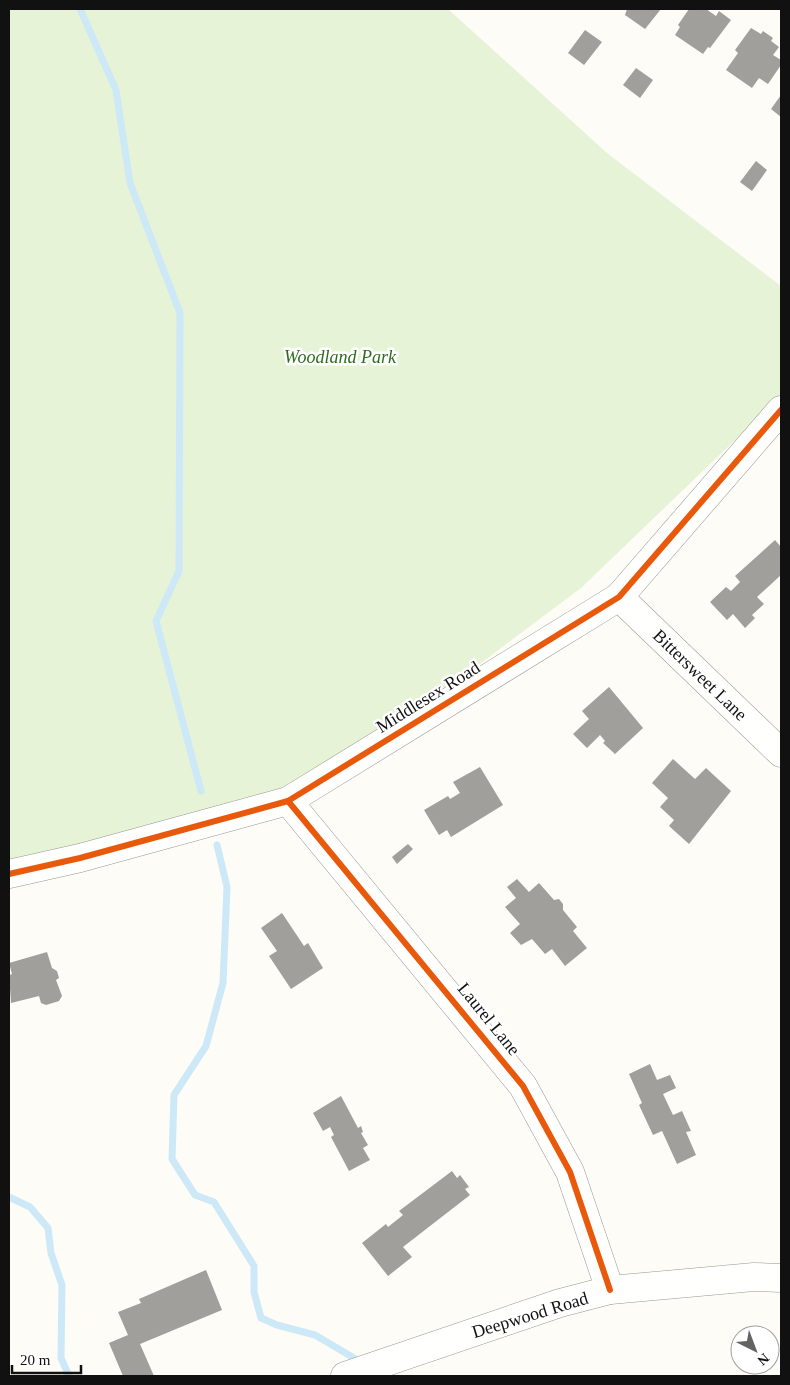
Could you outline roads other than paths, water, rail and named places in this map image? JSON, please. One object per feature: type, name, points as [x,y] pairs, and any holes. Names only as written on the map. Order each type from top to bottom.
[{"type":"street","name":"Middlesex Road","points":[[9,874],[80,858],[288,801],[619,596],[781,410]]},
{"type":"street","name":"Bittersweet Lane","points":[[619,596],[781,753]]},
{"type":"street","name":"Laurel Lane","points":[[288,801],[523,1086],[570,1172],[610,1290]]},
{"type":"street","name":"Deepwood Road","points":[[344,1376],[560,1302],[610,1290],[754,1277],[781,1278]]},
{"type":"waterway","points":[[80,9],[116,90],[130,183],[180,313],[179,571],[156,621],[201,791]]},
{"type":"waterway","points":[[217,845],[227,887],[223,983],[206,1046],[174,1095],[172,1159],[195,1195],[214,1202],[254,1266],[254,1292],[261,1318],[277,1325],[315,1335],[354,1358]]},
{"type":"waterway","points":[[9,1197],[30,1207],[48,1228],[51,1253],[62,1285],[61,1358],[69,1376]]},
{"type":"park label","name":"Woodland Park","points":[[340,357]]}]
